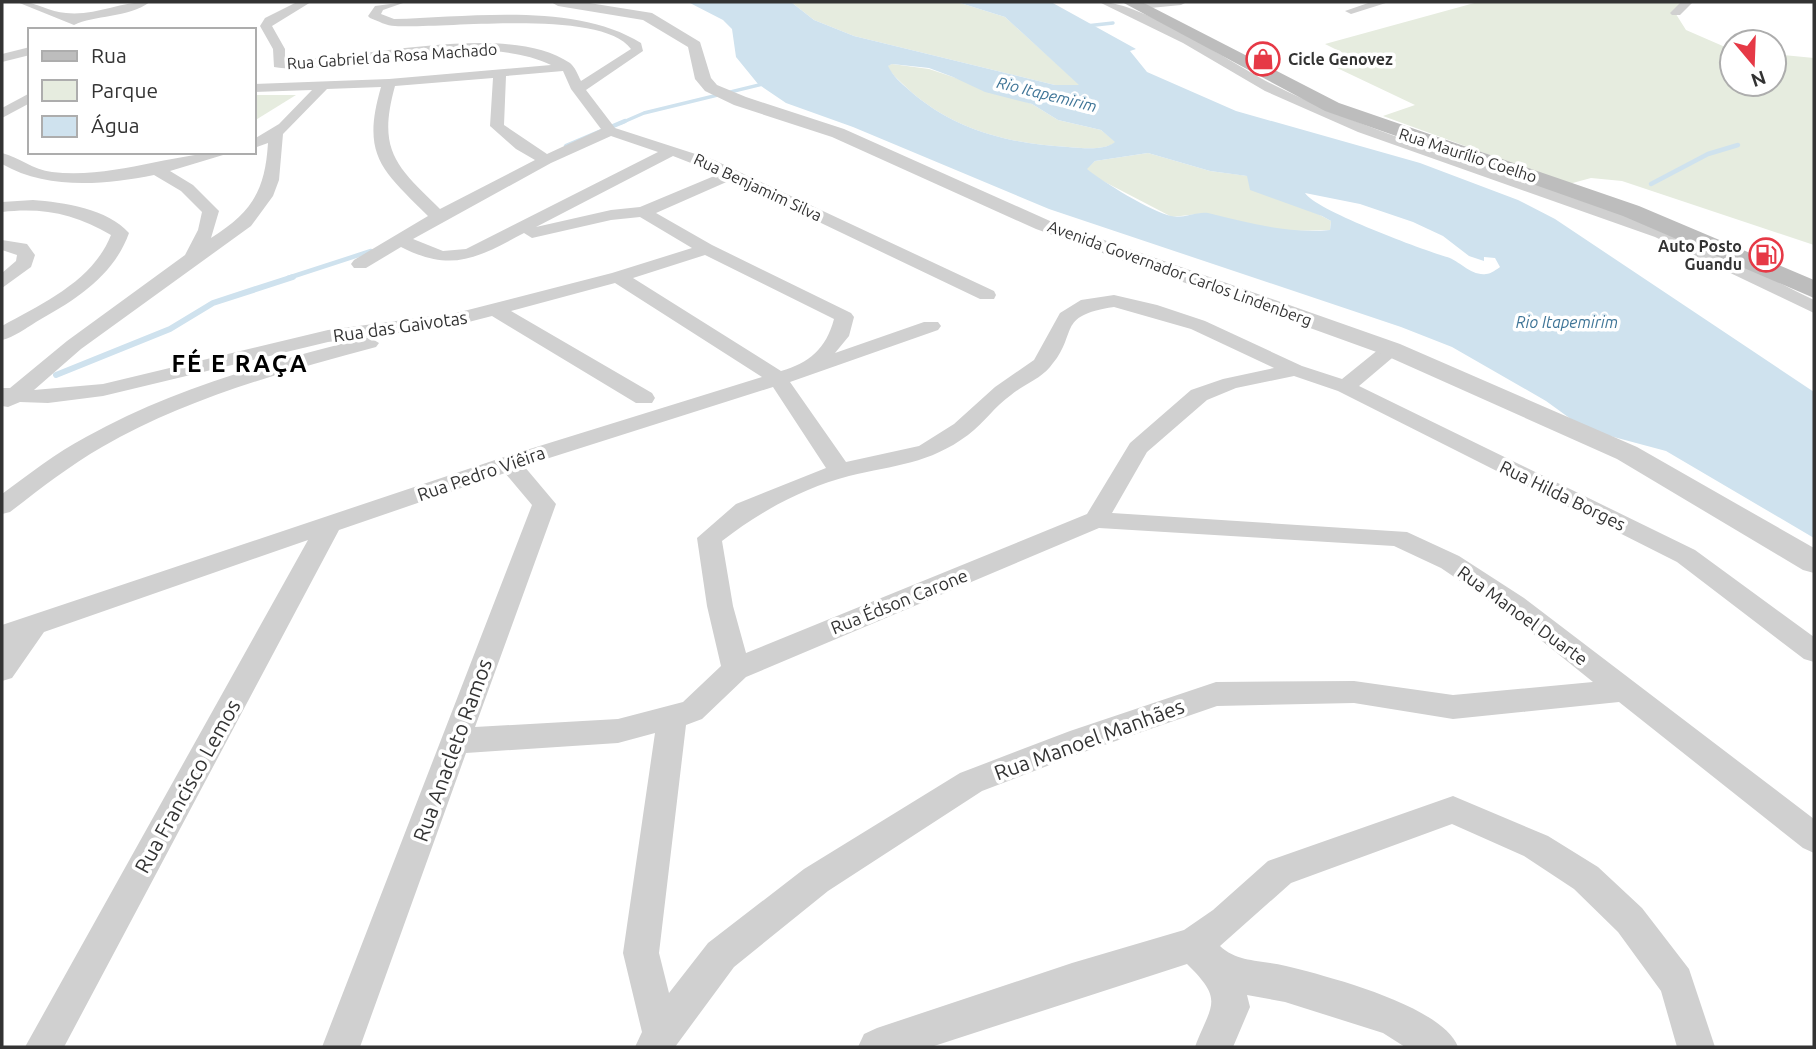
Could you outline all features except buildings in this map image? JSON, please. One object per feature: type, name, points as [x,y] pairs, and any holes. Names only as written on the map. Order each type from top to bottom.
[{"type":"main road","name":"Rua Maurílio Coelho","points":[[1135,4],[1194,38],[1332,107],[1417,139],[1537,176],[1631,211],[1709,242],[1814,290]]},
{"type":"street","points":[[23,2],[85,28]]},
{"type":"street","points":[[61,17],[111,15],[144,2]]},
{"type":"street","points":[[256,35],[269,20],[305,2]]},
{"type":"street","points":[[374,13],[379,8],[400,2]]},
{"type":"street","name":"Avenida Governador Carlos Lindenberg","points":[[558,2],[635,13],[664,24],[695,45],[706,84],[740,101],[838,134],[1043,225],[1391,349],[1627,453],[1814,562]]},
{"type":"street","points":[[1105,2],[1194,38],[1270,88],[1363,129],[1661,233],[1814,307]]},
{"type":"street","points":[[1135,4],[1181,2]]},
{"type":"street","points":[[1351,11],[1383,2]]},
{"type":"street","points":[[1676,13],[1687,2]]},
{"type":"street","points":[[374,13],[438,8]]},
{"type":"street","points":[[374,13],[379,20],[393,23],[514,19],[596,27],[618,33],[637,46],[636,51],[578,89]]},
{"type":"street","name":"Rua Gabriel da Rosa Machado","points":[[266,26],[279,49],[276,62],[279,64],[315,64],[450,48],[500,48],[539,54],[567,67]]},
{"type":"street","points":[[2,58],[28,52]]},
{"type":"street","points":[[256,88],[389,83],[567,67],[578,89],[610,131],[546,160],[399,239],[360,264]]},
{"type":"street","points":[[500,74],[497,126],[520,146],[546,160]]},
{"type":"street","points":[[389,83],[378,116],[383,159],[438,218]]},
{"type":"street","points":[[256,143],[276,135],[296,119],[323,85]]},
{"type":"street","points":[[2,104],[28,96]]},
{"type":"street","points":[[2,114],[28,96]]},
{"type":"street","name":"Rua Benjamim Silva","points":[[610,131],[673,150],[731,173],[987,295]]},
{"type":"street","points":[[7,398],[74,345],[253,218],[268,191],[276,162],[276,135]]},
{"type":"street","points":[[399,239],[427,254],[464,256],[491,245],[673,150]]},
{"type":"street","points":[[2,158],[10,165],[34,172],[75,178],[157,170],[218,154]]},
{"type":"street","points":[[157,170],[187,188],[211,211],[207,230],[193,258]]},
{"type":"street","points":[[491,245],[611,215],[643,212],[731,173]]},
{"type":"street","points":[[2,207],[67,208],[83,213],[120,233],[117,244],[106,261],[77,289],[2,334]]},
{"type":"street","points":[[643,212],[706,249],[844,317],[839,337],[825,356],[810,369]]},
{"type":"street","points":[[2,245],[21,248],[26,255],[25,263],[2,282]]},
{"type":"street","name":"Rua das Gaivotas","points":[[7,398],[48,397],[103,390],[328,336],[457,319],[618,277],[706,249]]},
{"type":"street","points":[[618,277],[776,378],[840,471]]},
{"type":"street","name":"Rua Hilda Borges","points":[[736,669],[720,606],[709,538],[745,510],[840,471],[926,452],[962,429],[1002,391],[1042,364],[1067,317],[1081,306],[1114,301],[1150,309],[1198,325],[1295,370],[1345,387],[1686,556],[1814,651]]},
{"type":"street","points":[[496,310],[644,398]]},
{"type":"street","points":[[2,506],[58,464],[132,422],[204,392],[297,362],[457,319]]},
{"type":"street","name":"Rua Pedro Viêira","points":[[2,636],[509,463],[810,369],[931,326]]},
{"type":"street","points":[[1345,387],[1391,349]]},
{"type":"street","points":[[1096,520],[1138,448],[1199,395],[1230,383],[1295,370]]},
{"type":"street","name":"Rua Anacleto Ramos","points":[[341,1047],[544,504],[509,463]]},
{"type":"street","name":"Rua Édson Carone","points":[[455,741],[618,731],[692,711],[736,669],[1096,520]]},
{"type":"street","name":"Rua Manoel Duarte","points":[[1096,520],[1398,538],[1450,562],[1515,605],[1814,838]]},
{"type":"street","name":"Rua Francisco Lemos","points":[[44,1047],[330,524]]},
{"type":"street","points":[[2,670],[33,626]]},
{"type":"street","name":"Rua Manoel Manhães","points":[[657,1041],[721,956],[816,880],[971,782],[1070,744],[1216,694],[1354,692],[1453,707],[1624,690]]},
{"type":"street","points":[[657,1041],[641,953],[672,716]]},
{"type":"street","points":[[877,1047],[1048,989],[1193,944],[1225,922],[1280,872],[1453,810],[1546,852],[1586,878],[1630,920],[1676,982],[1696,1047]]},
{"type":"street","points":[[1193,944],[1222,973],[1232,1007],[1214,1047]]},
{"type":"street","points":[[1222,973],[1285,984],[1392,1017],[1439,1047]]},
{"type":"green space","points":[[791,2],[957,2],[1005,17],[1080,85],[1055,85],[854,36],[814,20]]},
{"type":"green space","points":[[1478,2],[1686,2],[1674,11],[1686,30],[1718,44],[1718,98],[1788,98],[1788,55],[1814,58],[1814,245],[1622,181],[1591,178],[1569,184],[1383,116],[1415,105],[1316,58],[1345,54],[1325,44]]},
{"type":"green space","points":[[892,64],[929,69],[1032,104],[1058,120],[1101,130],[1116,142],[1099,148],[1080,148],[1025,142],[984,132],[964,125],[926,104],[892,73],[887,66]]},
{"type":"green space","points":[[256,95],[296,95],[256,120]]},
{"type":"green space","points":[[1148,153],[1210,171],[1248,176],[1331,221],[1330,230],[1290,231],[1224,220],[1206,213],[1172,217],[1099,179],[1086,169],[1095,161]]},
{"type":"water","name":"Rio Itapemirim","points":[[688,2],[791,2],[814,20],[854,36],[1055,85],[1079,85],[1005,17],[957,2],[1051,2],[1136,49],[1130,51],[1147,72],[1236,111],[1420,163],[1518,200],[1555,219],[1814,392],[1814,538],[1666,451],[1595,432],[1575,422],[1546,401],[1452,347],[1401,327],[1049,209],[853,127],[786,103],[758,84],[736,57],[732,29],[723,20]],"holes":[[[892,64],[929,68],[985,92],[1032,104],[1058,120],[1101,130],[1115,142],[1099,148],[1080,148],[1025,142],[984,132],[964,125],[926,104],[895,76],[888,66]],[[1148,153],[1210,171],[1247,176],[1250,190],[1322,216],[1331,221],[1330,230],[1284,229],[1208,213],[1180,217],[1163,214],[1087,169],[1095,161]],[[1305,193],[1360,204],[1413,222],[1443,236],[1469,256],[1484,261],[1484,257],[1495,258],[1500,267],[1488,274],[1475,273],[1452,259],[1371,229],[1313,200]]]},
{"type":"waterway","points":[[1086,26],[1113,23]]},
{"type":"waterway","points":[[621,123],[644,113],[767,83]]},
{"type":"waterway","points":[[566,146],[625,121]]},
{"type":"waterway","points":[[1651,184],[1708,154],[1738,145]]},
{"type":"waterway","points":[[288,278],[371,251]]},
{"type":"waterway","points":[[56,375],[170,329],[213,303],[293,277]]},
{"type":"place","name":"Cicle Genovez","points":[[1263,59]]},
{"type":"place","name":"Auto Posto Guandu","points":[[1766,255]]},
{"type":"district","name":"FÉ E RAÇA","points":[[240,363]]}]
